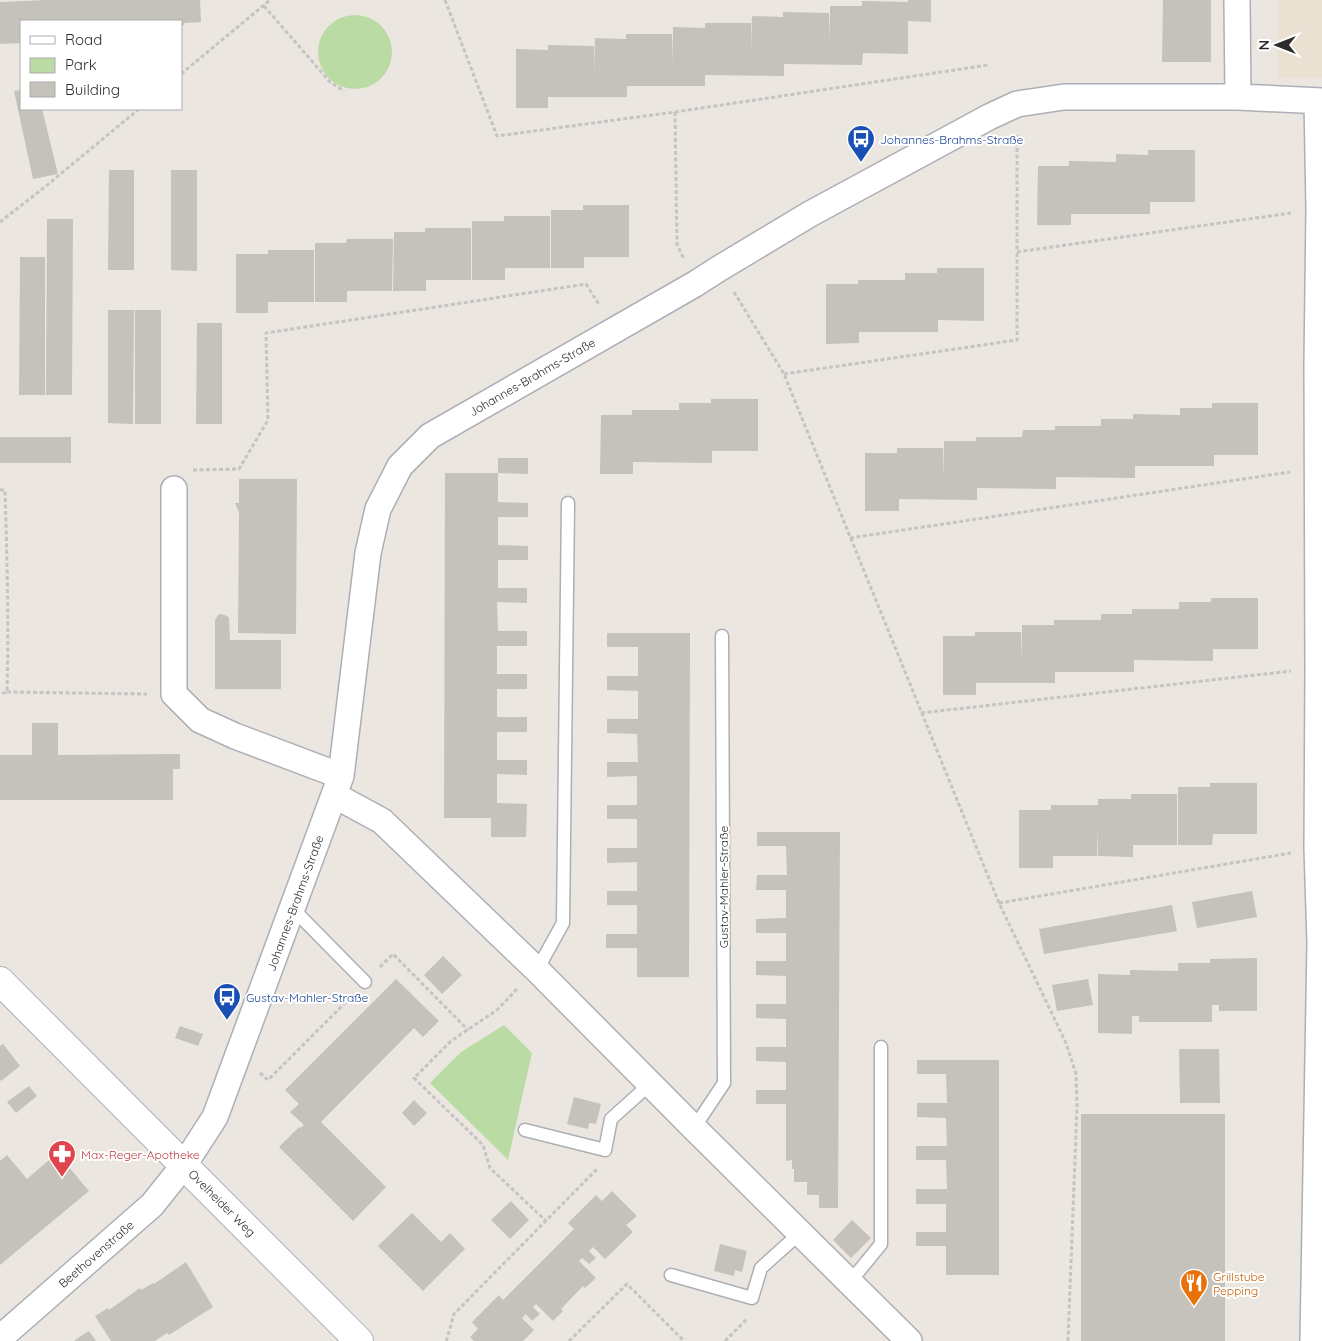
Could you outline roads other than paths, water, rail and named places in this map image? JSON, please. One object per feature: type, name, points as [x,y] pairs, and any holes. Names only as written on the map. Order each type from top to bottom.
[{"type":"street","points":[[1237,0],[1238,96]]},
{"type":"street","name":"Johannes-Brahms-Straße","points":[[184,1165],[215,1117],[338,786],[368,553],[378,509],[400,466],[430,436],[695,284],[810,214],[989,117],[1017,104],[1064,96],[1238,96],[1320,101]]},
{"type":"street","points":[[1313,1341],[1321,943],[1316,848],[1318,668],[1316,364],[1320,101]]},
{"type":"street","points":[[174,489],[174,694],[200,720],[338,786],[382,821],[537,970],[909,1341]]},
{"type":"street","name":"Ovelheider Weg","points":[[0,982],[359,1341]]},
{"type":"street","name":"Beethovenstraße","points":[[0,1335],[8,1331],[152,1205],[184,1165]]},
{"type":"lane","points":[[537,970],[563,923],[568,503]]},
{"type":"lane","name":"Gustav-Mahler-Straße","points":[[694,1128],[724,1083],[722,636]]},
{"type":"lane","points":[[293,908],[365,982]]},
{"type":"lane","points":[[850,1282],[882,1244],[882,1047]]},
{"type":"lane","points":[[526,1130],[605,1150],[611,1119],[650,1084]]},
{"type":"lane","points":[[671,1275],[752,1298],[761,1268],[800,1232]]},
{"type":"place","name":"Johannes-Brahms-Straße","points":[[861,163]]},
{"type":"place","name":"Gustav-Mahler-Straße","points":[[227,1021]]},
{"type":"place","name":"Max-Reger-Apotheke","points":[[62,1178]]},
{"type":"place","name":"Grillstube Pepping","points":[[1194,1307]]}]
